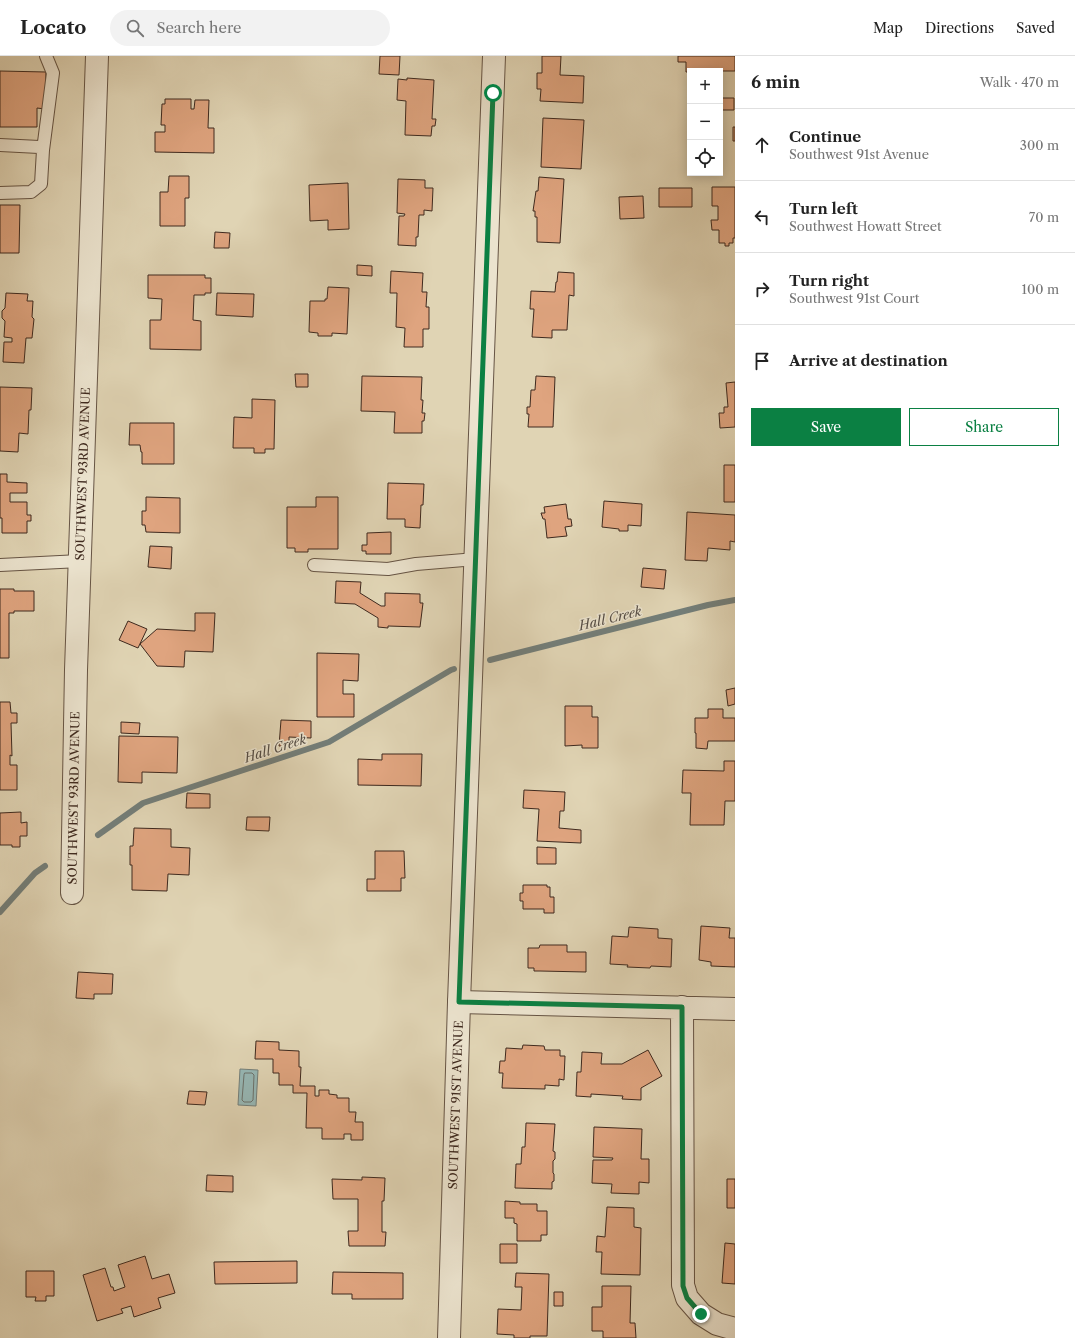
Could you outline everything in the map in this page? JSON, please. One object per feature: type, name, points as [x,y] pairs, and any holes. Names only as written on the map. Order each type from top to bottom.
[{"type":"street","name":"SOUTHWEST 93RD AVENUE","points":[[72,893],[76,678],[97,56]]},
{"type":"street","name":"SOUTHWEST 91ST AVENUE","points":[[449,1338],[459,1002],[494,56]]},
{"type":"street","points":[[459,1002],[735,1009]]},
{"type":"street","points":[[682,1007],[683,1286],[687,1298],[701,1314],[717,1324],[735,1329]]},
{"type":"lane","points":[[0,193],[31,192],[41,184],[43,150],[53,74],[46,56]]},
{"type":"lane","points":[[0,145],[39,147],[43,150]]},
{"type":"lane","points":[[314,565],[388,569],[416,564],[476,559]]},
{"type":"lane","points":[[0,565],[80,562]]},
{"type":"water","points":[[240,1069],[258,1070],[256,1106],[238,1105]]},
{"type":"building","points":[[380,56],[400,56],[399,75],[379,74]]},
{"type":"building","points":[[542,56],[561,56],[560,75],[584,76],[583,103],[540,101],[541,89],[537,89],[537,73],[542,73]]},
{"type":"building","points":[[678,56],[735,56],[735,71],[723,71],[723,68],[687,68],[686,72],[686,62],[678,62]]},
{"type":"building","points":[[0,71],[46,72],[45,109],[37,108],[37,127],[0,127]]},
{"type":"building","points":[[407,78],[434,80],[432,119],[436,119],[435,126],[432,126],[431,136],[405,135],[406,101],[397,100],[398,79],[407,80]]},
{"type":"building","points":[[723,98],[734,98],[734,110],[723,110]]},
{"type":"building","points":[[165,99],[191,99],[191,109],[194,109],[195,100],[209,100],[208,128],[214,128],[214,153],[155,152],[155,132],[165,132],[165,125],[161,125],[162,104],[165,104]]},
{"type":"building","points":[[543,118],[584,120],[581,169],[541,167]]},
{"type":"building","points":[[733,127],[735,127],[735,141],[733,141]]},
{"type":"building","points":[[169,176],[189,176],[189,198],[185,198],[185,226],[160,226],[160,192],[168,192]]},
{"type":"building","points":[[539,177],[564,179],[560,243],[537,242],[537,217],[535,217],[535,211],[533,211],[536,191],[538,191]]},
{"type":"building","points":[[398,179],[425,180],[425,188],[433,188],[432,211],[424,210],[424,215],[419,215],[416,246],[398,245],[399,216],[404,216],[405,214],[397,213]]},
{"type":"building","points":[[348,183],[349,229],[328,230],[328,220],[310,221],[309,185]]},
{"type":"building","points":[[712,187],[735,187],[735,238],[733,238],[733,243],[729,243],[729,246],[725,246],[725,243],[719,243],[719,230],[712,230],[711,220],[718,220],[718,206],[712,206]]},
{"type":"building","points":[[659,188],[692,188],[692,207],[659,207]]},
{"type":"building","points":[[643,196],[644,218],[620,219],[619,197]]},
{"type":"building","points":[[0,205],[20,205],[19,253],[0,253]]},
{"type":"building","points":[[215,232],[230,233],[229,248],[214,248]]},
{"type":"building","points":[[357,265],[372,266],[372,276],[357,275]]},
{"type":"building","points":[[391,271],[423,273],[422,292],[427,292],[426,307],[429,307],[429,329],[423,329],[423,347],[404,347],[405,328],[396,327],[397,293],[390,293]]},
{"type":"building","points":[[558,272],[574,273],[574,296],[569,295],[567,330],[552,330],[552,338],[532,337],[534,309],[530,309],[531,291],[555,292]]},
{"type":"building","points":[[148,275],[205,275],[205,278],[211,278],[211,293],[205,293],[205,295],[194,295],[193,320],[201,321],[201,350],[150,349],[150,320],[161,320],[162,299],[148,298]]},
{"type":"building","points":[[328,287],[349,288],[347,334],[332,333],[332,336],[318,336],[318,333],[309,332],[310,301],[325,301],[325,299],[327,299]]},
{"type":"building","points":[[6,293],[28,294],[27,301],[33,301],[32,317],[34,319],[32,338],[26,338],[24,363],[3,362],[4,342],[12,342],[12,338],[4,337],[5,321],[2,318],[2,311],[5,308]]},
{"type":"building","points":[[217,293],[254,294],[253,317],[216,315]]},
{"type":"building","points":[[295,374],[308,374],[308,387],[296,387]]},
{"type":"building","points":[[362,376],[422,377],[422,413],[425,413],[424,421],[422,421],[422,433],[394,433],[395,412],[361,411]]},
{"type":"building","points":[[536,376],[555,377],[553,427],[528,427],[529,414],[527,414],[527,407],[530,407],[531,390],[535,390]]},
{"type":"building","points":[[735,382],[735,427],[720,428],[719,413],[724,413],[724,407],[728,407],[726,383]]},
{"type":"building","points":[[0,387],[32,388],[28,434],[19,433],[18,452],[0,451]]},
{"type":"building","points":[[252,399],[275,400],[274,449],[265,449],[265,453],[254,453],[254,448],[233,448],[234,417],[252,418]]},
{"type":"building","points":[[130,423],[174,423],[174,464],[142,464],[142,452],[140,445],[129,445]]},
{"type":"building","points":[[724,465],[735,465],[735,502],[724,502]]},
{"type":"building","points":[[0,474],[7,474],[7,482],[27,483],[27,493],[10,493],[10,502],[27,502],[27,515],[31,515],[31,521],[27,521],[27,533],[2,533],[2,518],[0,518]]},
{"type":"building","points":[[388,483],[424,484],[420,528],[405,527],[405,519],[387,519]]},
{"type":"building","points":[[146,497],[180,498],[180,533],[146,532],[145,525],[142,525],[142,511],[146,511]]},
{"type":"building","points":[[316,497],[338,497],[338,549],[308,549],[308,552],[295,552],[295,548],[287,548],[287,507],[316,507]]},
{"type":"building","points":[[604,501],[642,504],[641,526],[628,525],[628,531],[619,531],[619,529],[602,527]]},
{"type":"building","points":[[566,504],[568,519],[571,519],[572,526],[565,527],[567,536],[547,538],[545,519],[543,519],[541,513],[545,513],[544,507]]},
{"type":"building","points":[[687,512],[735,515],[735,542],[730,541],[730,550],[708,548],[707,561],[685,560]]},
{"type":"building","points":[[391,532],[391,554],[366,554],[366,551],[362,551],[362,545],[367,545],[367,533]]},
{"type":"building","points":[[150,546],[172,547],[171,569],[148,567]]},
{"type":"building","points":[[643,568],[666,570],[664,589],[641,587]]},
{"type":"building","points":[[336,581],[361,582],[360,593],[381,606],[385,606],[385,593],[420,594],[420,603],[423,603],[420,627],[378,627],[378,618],[355,604],[335,603]]},
{"type":"building","points":[[0,589],[34,591],[34,611],[14,611],[14,613],[9,613],[9,658],[0,658]]},
{"type":"building","points":[[195,613],[215,613],[213,652],[185,651],[184,667],[157,666],[140,644],[157,629],[195,631]]},
{"type":"building","points":[[128,621],[147,629],[138,648],[119,640]]},
{"type":"building","points":[[317,653],[359,654],[358,681],[343,680],[343,694],[354,694],[354,717],[317,717]]},
{"type":"building","points":[[735,688],[735,704],[728,706],[726,690]]},
{"type":"building","points":[[0,702],[10,702],[11,713],[17,713],[17,723],[11,723],[12,756],[10,755],[10,765],[17,765],[17,790],[0,790]]},
{"type":"building","points":[[565,706],[592,706],[592,717],[598,717],[598,748],[582,748],[582,745],[565,746]]},
{"type":"building","points":[[708,709],[723,709],[723,718],[735,718],[735,741],[708,741],[707,749],[696,748],[695,718],[708,718]]},
{"type":"building","points":[[281,720],[311,721],[311,738],[289,737],[289,746],[279,746]]},
{"type":"building","points":[[121,722],[140,723],[139,734],[121,733]]},
{"type":"building","points":[[119,736],[178,737],[177,773],[142,772],[142,783],[118,782]]},
{"type":"building","points":[[382,754],[422,754],[421,786],[358,785],[358,759],[382,760]]},
{"type":"building","points":[[724,761],[735,761],[735,801],[725,801],[724,825],[690,825],[691,793],[682,793],[683,770],[724,771]]},
{"type":"building","points":[[524,790],[565,792],[564,811],[560,811],[559,828],[581,830],[581,843],[537,841],[539,809],[523,808]]},
{"type":"building","points":[[187,793],[210,794],[210,808],[186,808]]},
{"type":"building","points":[[21,812],[21,823],[27,822],[27,836],[20,836],[20,847],[0,845],[0,813]]},
{"type":"building","points":[[247,817],[270,817],[269,831],[246,830]]},
{"type":"building","points":[[134,828],[171,829],[171,847],[190,848],[189,875],[168,874],[167,891],[132,890],[130,846],[133,846]]},
{"type":"building","points":[[537,847],[556,848],[556,864],[537,864]]},
{"type":"building","points":[[375,851],[404,851],[405,878],[401,878],[401,891],[367,891],[367,879],[375,879]]},
{"type":"building","points":[[523,885],[547,885],[547,887],[550,887],[550,897],[554,897],[554,913],[544,913],[544,909],[523,909],[523,901],[520,901],[520,893],[523,893]]},
{"type":"building","points":[[701,926],[730,928],[729,938],[735,938],[735,967],[711,966],[711,962],[699,960]]},
{"type":"building","points":[[629,927],[658,929],[658,938],[672,939],[671,967],[627,967],[628,965],[610,964],[612,936],[628,937]]},
{"type":"building","points":[[540,945],[567,945],[567,952],[586,952],[586,972],[534,971],[534,968],[528,968],[528,948],[539,948]]},
{"type":"building","points":[[78,972],[113,974],[112,994],[94,994],[94,999],[76,998]]},
{"type":"building","points":[[256,1041],[279,1042],[279,1050],[299,1051],[299,1067],[301,1067],[300,1086],[315,1086],[315,1096],[319,1096],[319,1090],[329,1090],[329,1094],[337,1095],[337,1098],[349,1098],[349,1112],[356,1112],[355,1122],[363,1122],[363,1140],[351,1140],[351,1134],[344,1134],[344,1139],[322,1139],[322,1128],[306,1128],[307,1093],[293,1093],[293,1085],[279,1085],[279,1073],[273,1073],[273,1059],[255,1059]]},
{"type":"building","points":[[523,1045],[544,1046],[545,1050],[560,1050],[560,1056],[565,1056],[564,1080],[559,1079],[559,1086],[545,1085],[545,1089],[502,1088],[503,1073],[499,1073],[500,1061],[505,1061],[506,1048],[522,1049]]},
{"type":"building","points":[[648,1050],[662,1076],[641,1088],[641,1100],[622,1099],[623,1096],[591,1094],[591,1097],[576,1096],[577,1072],[581,1072],[582,1052],[602,1053],[601,1064],[622,1064]]},
{"type":"building","points":[[189,1091],[207,1092],[205,1105],[187,1104]]},
{"type":"building","points":[[526,1123],[555,1124],[553,1151],[555,1152],[555,1159],[553,1161],[554,1181],[552,1182],[552,1189],[515,1188],[516,1164],[521,1164],[522,1147],[525,1147]]},
{"type":"building","points":[[594,1127],[642,1129],[641,1159],[649,1159],[649,1183],[639,1182],[639,1194],[611,1193],[612,1184],[592,1183],[593,1160],[612,1160],[613,1158],[593,1157]]},
{"type":"building","points":[[207,1175],[233,1176],[233,1192],[206,1191]]},
{"type":"building","points":[[362,1177],[385,1178],[384,1201],[382,1201],[382,1232],[386,1232],[385,1246],[349,1246],[348,1231],[358,1231],[358,1199],[333,1199],[332,1179],[362,1180]]},
{"type":"building","points":[[727,1179],[735,1179],[735,1208],[727,1208]]},
{"type":"building","points":[[505,1201],[520,1202],[520,1204],[537,1204],[537,1211],[547,1211],[547,1235],[541,1235],[541,1241],[517,1241],[517,1224],[514,1223],[514,1218],[505,1218]]},
{"type":"building","points":[[607,1207],[634,1208],[634,1227],[641,1228],[640,1275],[601,1274],[602,1252],[596,1252],[597,1236],[605,1237]]},
{"type":"building","points":[[725,1243],[735,1244],[735,1284],[722,1283]]},
{"type":"building","points":[[500,1244],[517,1244],[517,1263],[500,1263]]},
{"type":"building","points":[[145,1256],[152,1279],[169,1274],[175,1293],[158,1298],[161,1308],[134,1317],[131,1306],[121,1309],[123,1313],[97,1321],[83,1275],[105,1268],[111,1287],[113,1287],[114,1291],[125,1287],[118,1265]]},
{"type":"building","points":[[297,1261],[297,1283],[215,1284],[214,1262]]},
{"type":"building","points":[[26,1271],[54,1271],[54,1296],[46,1296],[46,1301],[35,1301],[36,1297],[26,1297]]},
{"type":"building","points":[[333,1272],[403,1273],[403,1299],[352,1299],[352,1294],[332,1294]]},
{"type":"building","points":[[516,1273],[549,1274],[547,1336],[514,1338],[514,1335],[497,1334],[498,1309],[521,1310],[522,1287],[515,1287]]},
{"type":"building","points":[[602,1286],[631,1286],[630,1323],[635,1323],[636,1338],[603,1338],[603,1331],[592,1331],[592,1307],[602,1307]]},
{"type":"building","points":[[554,1292],[563,1292],[563,1306],[554,1306]]},
{"type":"waterway","name":"Hall Creek","points":[[490,660],[708,605],[735,600]]},
{"type":"waterway","name":"Hall Creek","points":[[98,835],[143,803],[329,742],[454,669]]},
{"type":"waterway","name":"Hall Creek","points":[[0,912],[35,873],[45,866]]},
{"type":"route","points":[[493,93],[459,1002],[682,1007],[683,1286],[687,1298],[701,1314]]}]
